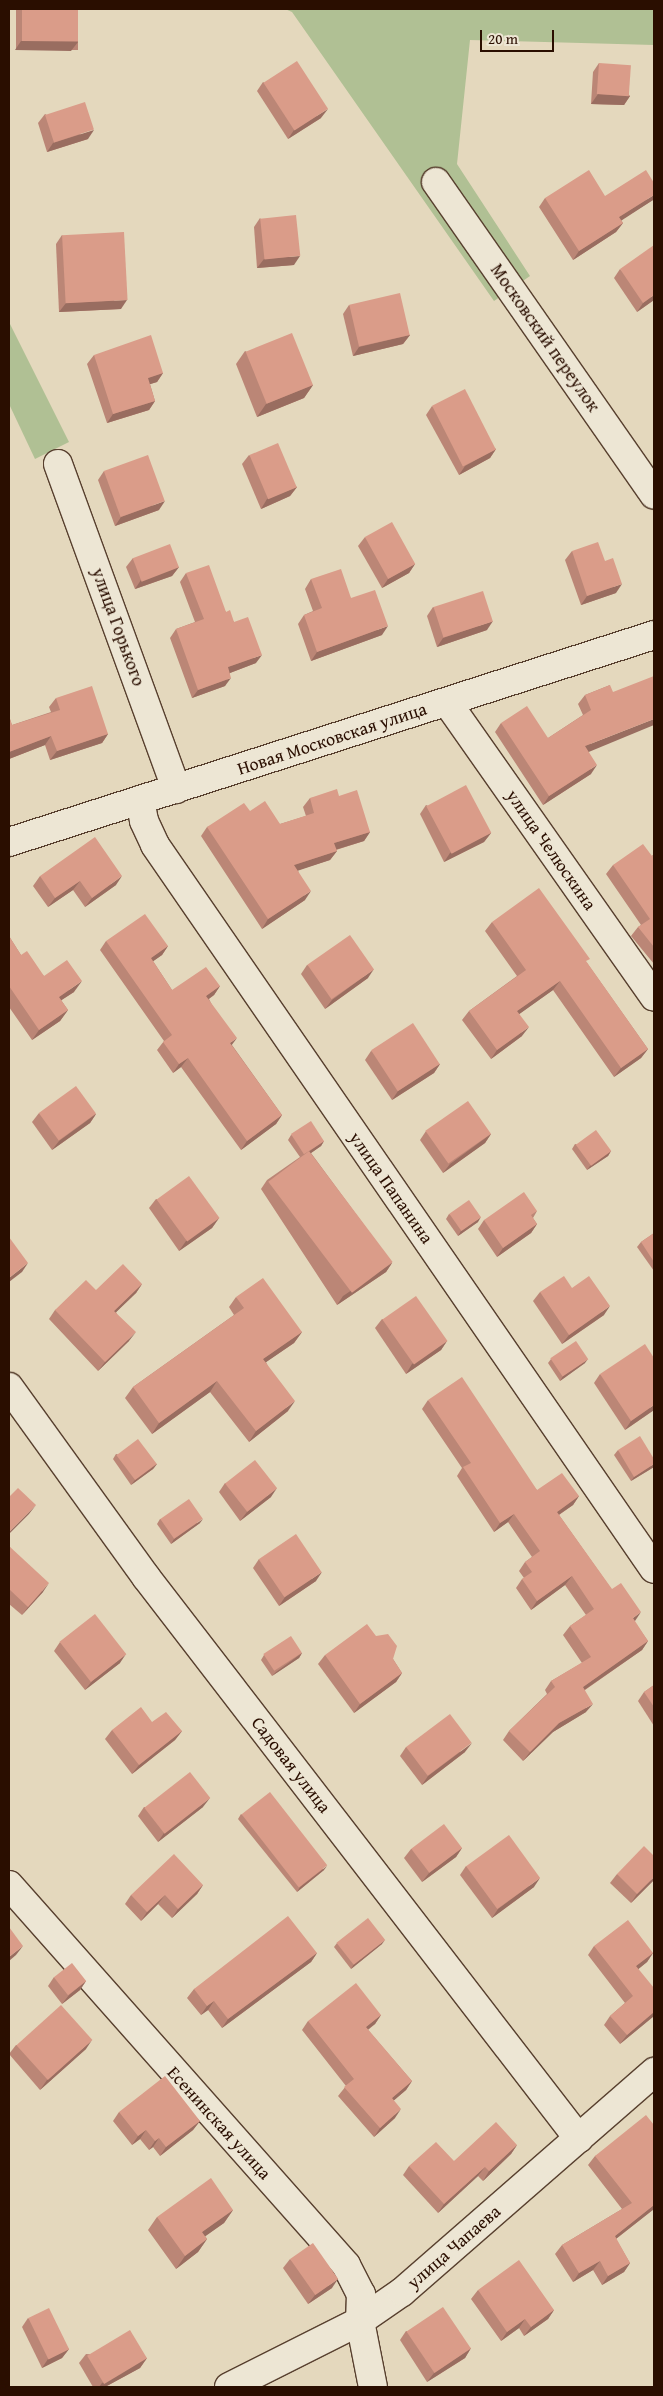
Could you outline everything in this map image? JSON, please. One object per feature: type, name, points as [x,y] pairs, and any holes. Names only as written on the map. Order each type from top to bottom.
[{"type":"street","name":"Московский переулок","points":[[436,182],[654,494]]},
{"type":"street","name":"улица Горького","points":[[58,464],[176,790]]},
{"type":"street","name":"Новая Московская улица","points":[[9,842],[176,790],[654,635]]},
{"type":"street","name":"улица Челюскина","points":[[448,702],[654,997]]},
{"type":"street","name":"улица Папанина","points":[[140,800],[144,821],[155,845],[654,1569]]},
{"type":"street","name":"Садовая улица","points":[[9,1387],[146,1577],[579,2138]]},
{"type":"street","name":"Есенинская улица","points":[[9,1885],[346,2265],[361,2294],[360,2321],[373,2387]]},
{"type":"street","name":"улица Чапаева","points":[[229,2387],[360,2321],[402,2292],[654,2072]]},
{"type":"green space","points":[[285,9],[654,9],[654,45],[470,40],[457,164],[530,276],[494,301],[292,12]]},
{"type":"green space","points":[[9,322],[69,442],[35,459],[9,404]]},
{"type":"building","points":[[22,9],[78,9],[78,41],[22,41]]},
{"type":"building","points":[[297,61],[328,109],[294,131],[263,83]]},
{"type":"building","points":[[599,63],[631,65],[629,96],[597,94]]},
{"type":"building","points":[[85,102],[94,130],[54,143],[45,115]]},
{"type":"building","points":[[589,170],[605,196],[646,170],[654,183],[654,195],[619,217],[623,223],[579,251],[545,198]]},
{"type":"building","points":[[296,215],[300,256],[264,260],[260,219]]},
{"type":"building","points":[[124,232],[128,300],[66,303],[62,235]]},
{"type":"building","points":[[654,245],[654,295],[643,303],[620,269]]},
{"type":"building","points":[[400,293],[410,335],[359,347],[349,305]]},
{"type":"building","points":[[292,333],[313,385],[267,404],[246,352]]},
{"type":"building","points":[[151,335],[163,373],[148,378],[155,401],[113,414],[94,355]]},
{"type":"building","points":[[465,389],[496,450],[463,466],[432,406]]},
{"type":"building","points":[[278,443],[297,487],[268,499],[249,455]]},
{"type":"building","points":[[148,455],[165,501],[121,517],[104,471]]},
{"type":"building","points":[[392,522],[415,564],[388,579],[365,537]]},
{"type":"building","points":[[598,542],[605,561],[613,558],[622,584],[587,596],[572,551]]},
{"type":"building","points":[[170,544],[179,567],[142,582],[133,558]]},
{"type":"building","points":[[209,565],[226,612],[230,610],[234,622],[248,617],[262,655],[228,667],[231,678],[198,690],[176,629],[204,619],[186,573]]},
{"type":"building","points":[[341,569],[351,598],[375,590],[388,626],[317,652],[304,615],[322,608],[311,579]]},
{"type":"building","points":[[483,591],[493,621],[443,638],[434,607]]},
{"type":"building","points":[[654,676],[654,719],[585,746],[597,765],[549,796],[501,723],[527,706],[548,738],[591,710],[585,695],[610,685],[613,692]]},
{"type":"building","points":[[92,686],[108,734],[57,751],[51,736],[9,752],[9,716],[12,725],[60,710],[56,698]]},
{"type":"building","points":[[466,785],[491,833],[452,854],[426,806]]},
{"type":"building","points":[[337,789],[339,796],[357,790],[370,832],[334,843],[337,851],[294,865],[311,891],[268,919],[207,827],[244,803],[250,811],[265,801],[280,824],[314,813],[310,798]]},
{"type":"building","points":[[95,837],[122,876],[92,898],[80,881],[55,898],[40,876]]},
{"type":"building","points":[[643,844],[652,856],[654,854],[654,947],[638,927],[650,919],[613,865]]},
{"type":"building","points":[[539,888],[590,959],[586,961],[648,1049],[621,1068],[560,981],[517,1011],[529,1027],[497,1050],[469,1011],[526,970],[492,922]]},
{"type":"building","points":[[145,914],[168,946],[151,958],[172,990],[206,967],[220,986],[206,996],[237,1038],[230,1043],[282,1115],[247,1141],[188,1058],[179,1064],[163,1042],[172,1035],[106,941]]},
{"type":"building","points":[[350,935],[374,969],[331,999],[307,965]]},
{"type":"building","points":[[9,936],[21,955],[27,951],[44,976],[67,960],[82,981],[59,997],[68,1010],[39,1030],[9,986]]},
{"type":"building","points":[[413,1023],[440,1064],[398,1091],[371,1050]]},
{"type":"building","points":[[76,1086],[96,1114],[59,1141],[39,1113]]},
{"type":"building","points":[[468,1101],[491,1134],[448,1164],[425,1131]]},
{"type":"building","points":[[311,1121],[324,1141],[304,1154],[291,1134]]},
{"type":"building","points":[[596,1130],[611,1151],[591,1166],[576,1145]]},
{"type":"building","points":[[309,1151],[393,1262],[352,1293],[268,1182]]},
{"type":"building","points":[[189,1176],[220,1218],[187,1242],[157,1200]]},
{"type":"building","points":[[524,1192],[537,1211],[531,1215],[537,1224],[503,1248],[484,1220]]},
{"type":"building","points":[[469,1200],[481,1217],[461,1231],[449,1214]]},
{"type":"building","points":[[654,1233],[654,1262],[641,1242]]},
{"type":"building","points":[[9,1237],[28,1263],[9,1278]]},
{"type":"building","points":[[123,1264],[142,1284],[114,1311],[136,1332],[105,1362],[55,1310],[86,1280],[96,1290]]},
{"type":"building","points":[[564,1276],[572,1288],[589,1276],[610,1306],[569,1335],[540,1292]]},
{"type":"building","points":[[263,1278],[302,1332],[263,1359],[295,1401],[256,1431],[217,1381],[159,1423],[133,1387],[244,1308],[236,1297]]},
{"type":"building","points":[[416,1296],[448,1341],[414,1365],[382,1320]]},
{"type":"building","points":[[576,1341],[588,1359],[563,1377],[550,1358]]},
{"type":"building","points":[[645,1344],[654,1358],[654,1405],[631,1421],[600,1374]]},
{"type":"building","points":[[462,1377],[537,1490],[562,1473],[579,1496],[557,1512],[612,1589],[621,1583],[641,1612],[633,1618],[648,1641],[583,1687],[593,1704],[559,1723],[530,1752],[509,1731],[555,1687],[551,1681],[591,1657],[570,1626],[594,1609],[572,1576],[537,1601],[522,1579],[532,1572],[525,1562],[540,1551],[514,1514],[500,1523],[463,1467],[471,1463],[428,1400]]},
{"type":"building","points":[[640,1436],[654,1459],[654,1464],[634,1477],[618,1450]]},
{"type":"building","points":[[138,1439],[157,1464],[135,1480],[116,1455]]},
{"type":"building","points":[[255,1460],[277,1488],[247,1512],[225,1483]]},
{"type":"building","points":[[18,1488],[36,1505],[9,1532],[9,1497]]},
{"type":"building","points":[[189,1499],[203,1519],[174,1539],[160,1519]]},
{"type":"building","points":[[296,1534],[322,1572],[284,1597],[259,1559]]},
{"type":"building","points":[[9,1546],[49,1583],[28,1607],[9,1589]]},
{"type":"building","points":[[95,1614],[126,1654],[91,1682],[60,1642]]},
{"type":"building","points":[[367,1624],[376,1636],[388,1634],[397,1646],[393,1659],[402,1673],[360,1704],[325,1655]]},
{"type":"building","points":[[291,1636],[302,1653],[274,1671],[263,1654]]},
{"type":"building","points":[[654,1685],[654,1707],[644,1692]]},
{"type":"building","points":[[141,1707],[152,1722],[166,1712],[182,1731],[139,1765],[112,1730]]},
{"type":"building","points":[[450,1714],[472,1743],[428,1776],[406,1747]]},
{"type":"building","points":[[190,1772],[210,1798],[165,1834],[144,1808]]},
{"type":"building","points":[[270,1792],[327,1865],[299,1887],[242,1814]]},
{"type":"building","points":[[444,1824],[462,1848],[429,1873],[411,1849]]},
{"type":"building","points":[[509,1835],[540,1878],[497,1909],[466,1866]]},
{"type":"building","points":[[644,1846],[654,1856],[654,1877],[637,1894],[617,1874]]},
{"type":"building","points":[[174,1854],[203,1885],[178,1909],[165,1895],[147,1912],[131,1895]]},
{"type":"building","points":[[288,1916],[317,1953],[228,2019],[214,2001],[207,2006],[194,1989]]},
{"type":"building","points":[[368,1918],[385,1940],[354,1965],[336,1943]]},
{"type":"building","points":[[628,1920],[653,1953],[636,1966],[654,1988],[654,2012],[627,2035],[610,2016],[633,1996],[594,1946]]},
{"type":"building","points":[[9,1927],[23,1946],[9,1957]]},
{"type":"building","points":[[72,1963],[86,1981],[68,1995],[54,1977]]},
{"type":"building","points":[[356,1983],[381,2015],[366,2027],[412,2081],[392,2098],[401,2109],[380,2128],[344,2087],[354,2079],[308,2021]]},
{"type":"building","points":[[61,2005],[92,2040],[48,2080],[16,2045]]},
{"type":"building","points":[[165,2076],[200,2121],[166,2147],[159,2138],[155,2141],[146,2130],[138,2136],[119,2112]]},
{"type":"building","points":[[646,2115],[654,2125],[654,2205],[615,2236],[630,2263],[608,2276],[600,2261],[579,2273],[562,2245],[632,2203],[595,2156]]},
{"type":"building","points":[[496,2122],[517,2145],[489,2171],[485,2167],[444,2204],[409,2166],[436,2142],[454,2161]]},
{"type":"building","points":[[211,2178],[233,2210],[202,2232],[207,2239],[185,2256],[157,2217]]},
{"type":"building","points":[[313,2243],[338,2279],[315,2295],[290,2259]]},
{"type":"building","points":[[519,2260],[554,2310],[531,2327],[525,2319],[507,2332],[478,2290]]},
{"type":"building","points":[[443,2307],[471,2348],[434,2373],[407,2332]]},
{"type":"building","points":[[49,2308],[69,2349],[48,2359],[28,2318]]},
{"type":"building","points":[[130,2330],[147,2358],[104,2384],[87,2356]]}]
